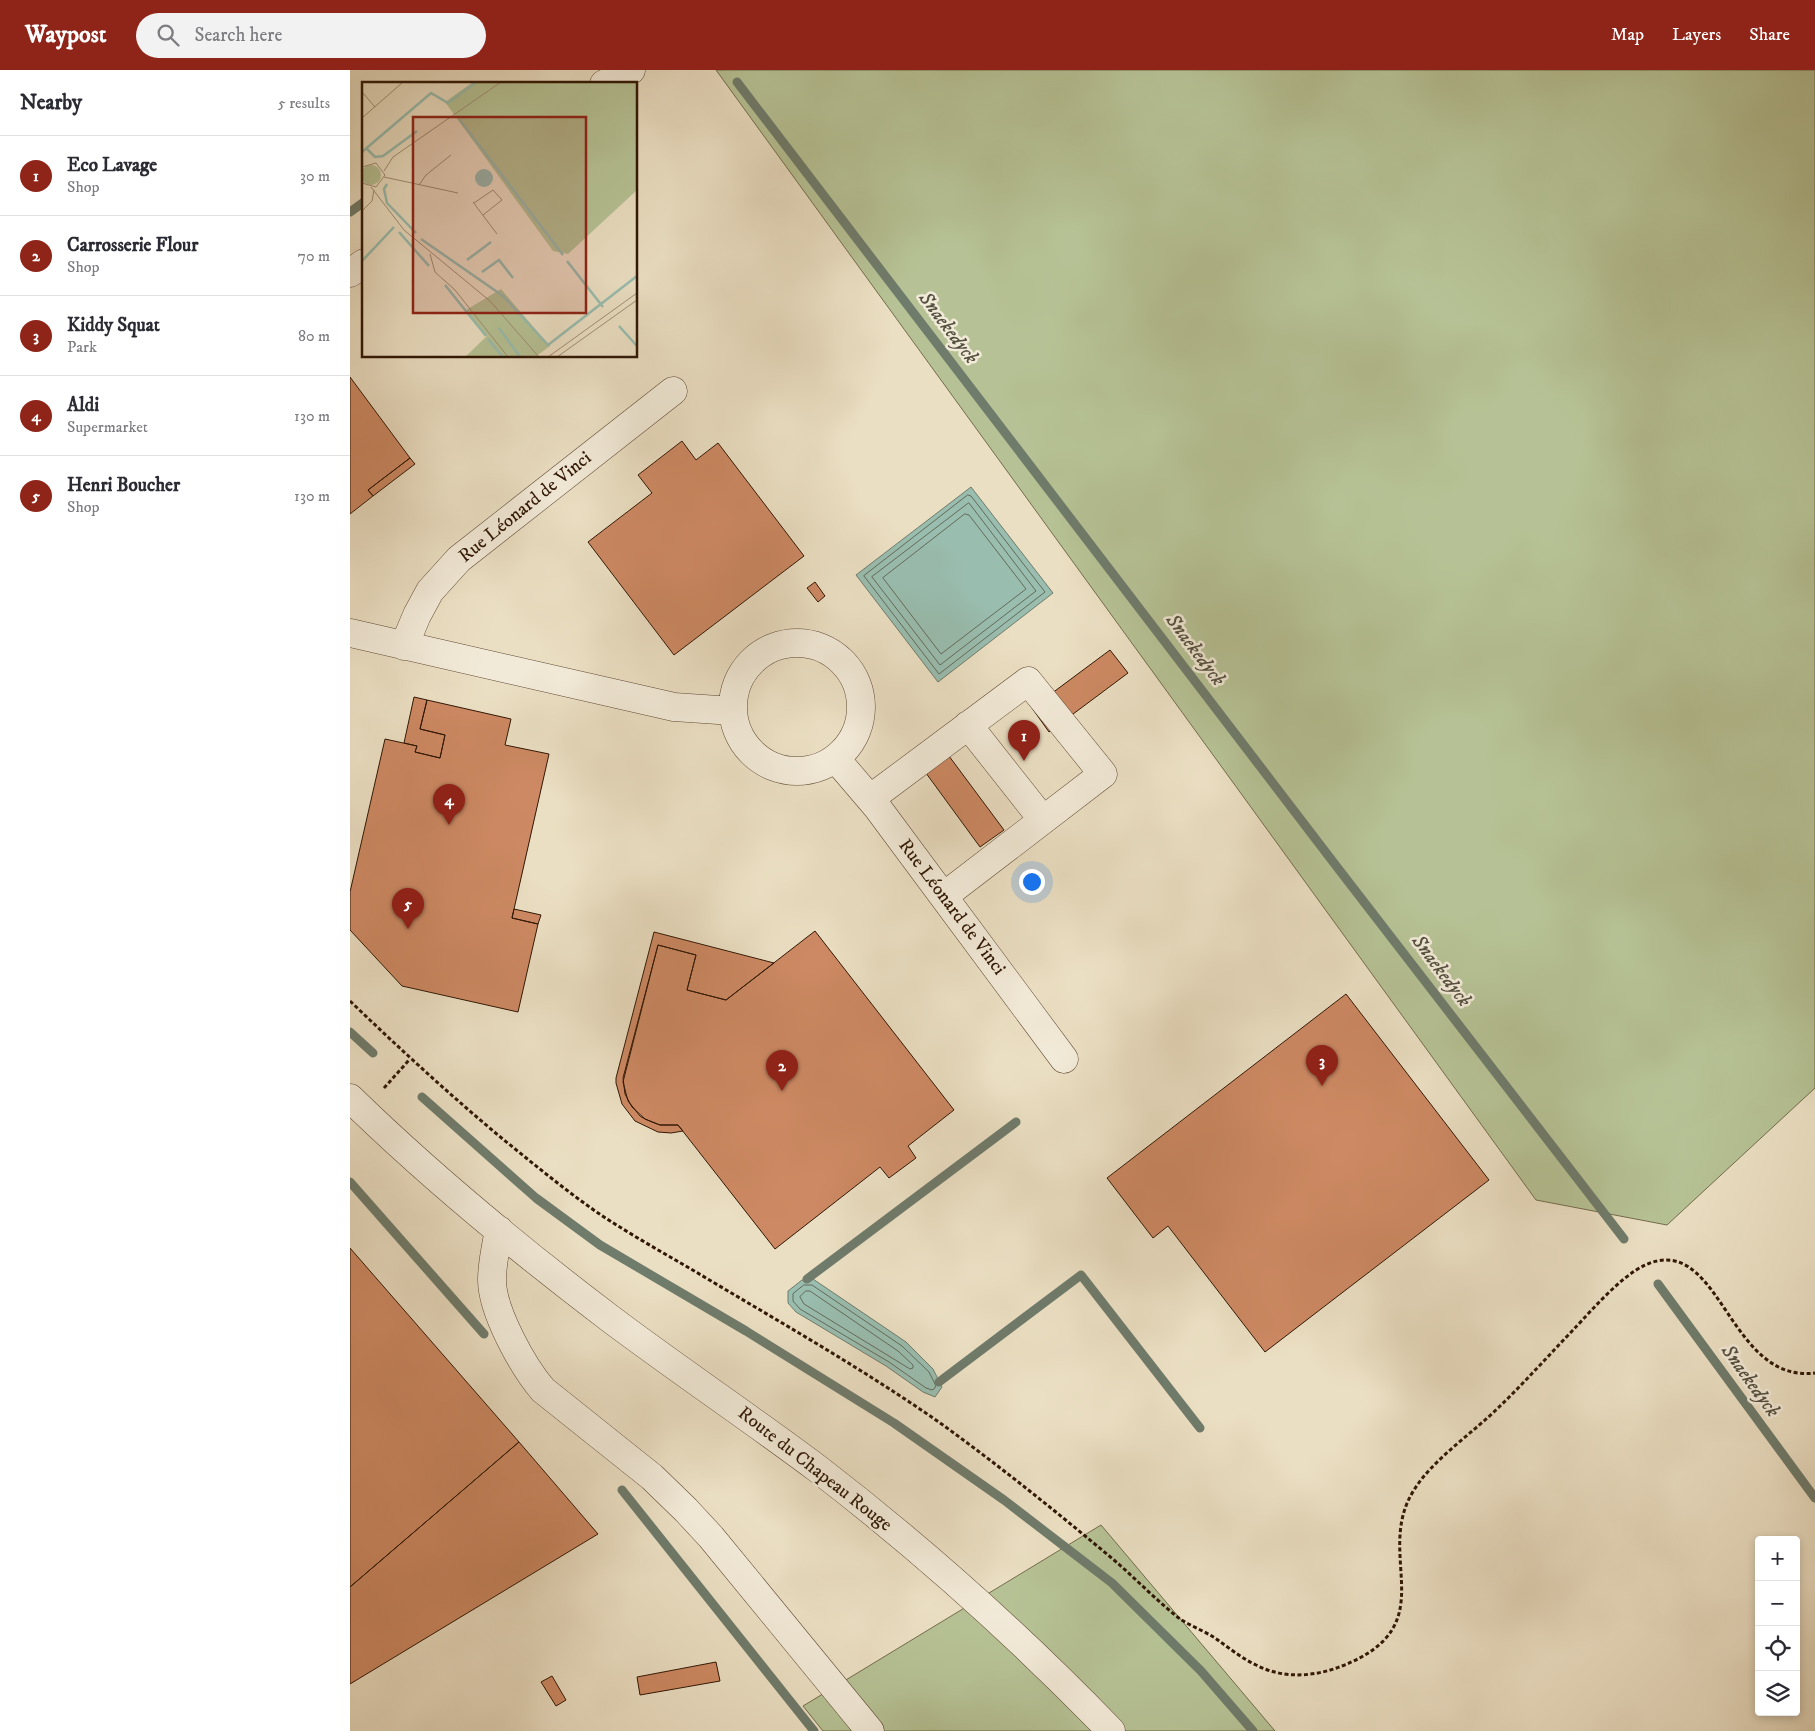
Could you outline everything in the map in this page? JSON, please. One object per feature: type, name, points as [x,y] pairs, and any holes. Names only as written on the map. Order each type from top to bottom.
[{"type":"street","points":[[608,82],[631,70]]},
{"type":"street","points":[[350,274],[362,265]]},
{"type":"street","name":"Rue Léonard de Vinci","points":[[404,646],[430,591],[459,559],[673,391]]},
{"type":"street","points":[[350,633],[674,707],[733,711]]},
{"type":"street","points":[[783,644],[811,644],[824,648],[837,656],[855,677],[861,697],[861,718],[857,732],[846,750],[824,766],[806,771],[793,772],[774,767],[757,757],[743,742],[735,724],[733,711],[735,691],[740,678],[752,660],[764,652],[783,644]]},
{"type":"street","points":[[871,798],[1028,681],[1103,774],[944,896]]},
{"type":"street","points":[[968,725],[1043,820]]},
{"type":"street","name":"Rue Léonard de Vinci","points":[[836,759],[871,798],[1064,1059]]},
{"type":"street","name":"Route du Chapeau Rouge","points":[[350,1098],[439,1180],[499,1230],[613,1320],[819,1470],[911,1544],[1008,1630],[1111,1731]]},
{"type":"street","points":[[499,1230],[492,1280],[493,1290],[500,1316],[529,1373],[543,1390],[652,1477],[698,1522],[870,1731]]},
{"type":"path","points":[[350,1001],[418,1065],[502,1138],[572,1195],[617,1225],[905,1398],[1013,1477],[1114,1559],[1183,1621],[1209,1634],[1248,1661],[1279,1674],[1315,1674],[1340,1667],[1366,1655],[1386,1639],[1393,1630],[1400,1613],[1402,1521],[1408,1500],[1414,1489],[1428,1471],[1495,1411],[1590,1312],[1627,1277],[1644,1265],[1670,1259],[1688,1266],[1703,1280],[1745,1338],[1766,1360],[1785,1371],[1806,1374],[1815,1373]]},
{"type":"shaded area","points":[[716,70],[1815,70],[1815,1088],[1667,1225],[1536,1200]]},
{"type":"shaded area","points":[[1101,1525],[1275,1731],[823,1731],[803,1706]]},
{"type":"water","points":[[971,487],[1053,593],[938,682],[856,575]]},
{"type":"water","points":[[813,1279],[906,1342],[933,1369],[942,1387],[935,1397],[923,1392],[886,1366],[796,1312],[788,1303],[788,1291],[802,1280]]},
{"type":"building","points":[[350,377],[410,458],[368,490],[373,496],[350,514]]},
{"type":"building","points":[[682,441],[696,460],[718,443],[804,556],[674,655],[588,542],[652,493],[638,475]]},
{"type":"building","points":[[410,458],[415,464],[373,496],[368,490]]},
{"type":"building","points":[[815,582],[825,596],[818,602],[807,588]]},
{"type":"building","points":[[1110,650],[1128,673],[1049,732],[1032,708]]},
{"type":"building","points":[[414,697],[427,700],[420,729],[445,735],[440,758],[415,752],[417,746],[404,743]]},
{"type":"building","points":[[427,700],[511,719],[505,745],[549,754],[512,918],[538,924],[518,1012],[402,986],[350,930],[350,892],[385,739],[417,746],[415,752],[440,758],[445,735],[420,729]]},
{"type":"building","points":[[946,752],[1004,830],[980,847],[923,769]]},
{"type":"building","points":[[514,909],[541,915],[538,924],[512,918]]},
{"type":"building","points":[[815,931],[954,1110],[908,1146],[916,1158],[889,1178],[880,1167],[775,1249],[678,1125],[660,1125],[652,1122],[645,1119],[632,1107],[625,1094],[623,1078],[658,945],[696,955],[687,990],[726,1000]]},
{"type":"building","points":[[654,932],[774,963],[726,1000],[687,990],[696,955],[658,945],[623,1082],[628,1101],[640,1116],[660,1125],[678,1125],[683,1131],[671,1133],[658,1132],[635,1121],[622,1104],[616,1083]]},
{"type":"building","points":[[1346,994],[1489,1180],[1265,1352],[1168,1226],[1153,1238],[1107,1178]]},
{"type":"building","points":[[350,1248],[519,1442],[350,1587]]},
{"type":"building","points":[[519,1442],[598,1534],[350,1684],[350,1587]]},
{"type":"building","points":[[716,1662],[720,1681],[640,1695],[637,1677]]},
{"type":"building","points":[[552,1676],[566,1700],[556,1706],[541,1682]]},
{"type":"waterway","name":"Snaekedyck","points":[[737,82],[1624,1239]]},
{"type":"waterway","points":[[350,212],[362,203]]},
{"type":"waterway","points":[[350,1032],[373,1053]]},
{"type":"waterway","points":[[422,1097],[536,1198],[600,1245],[746,1331],[894,1423],[1004,1500],[1112,1583],[1201,1671],[1253,1731]]},
{"type":"waterway","points":[[807,1279],[1016,1122]]},
{"type":"waterway","points":[[350,1182],[484,1334]]},
{"type":"waterway","points":[[939,1382],[1081,1275],[1200,1428]]},
{"type":"waterway","name":"Snaekedyck","points":[[1658,1284],[1815,1498]]},
{"type":"waterway","points":[[622,1490],[814,1731]]},
{"type":"place","name":"Eco Lavage","points":[[1024,761]]},
{"type":"place","name":"Aldi","points":[[449,825]]},
{"type":"place","name":"Henri Boucher","points":[[408,929]]},
{"type":"place","name":"Kiddy Squat","points":[[1322,1086]]},
{"type":"place","name":"Carrosserie Flour","points":[[782,1091]]}]
